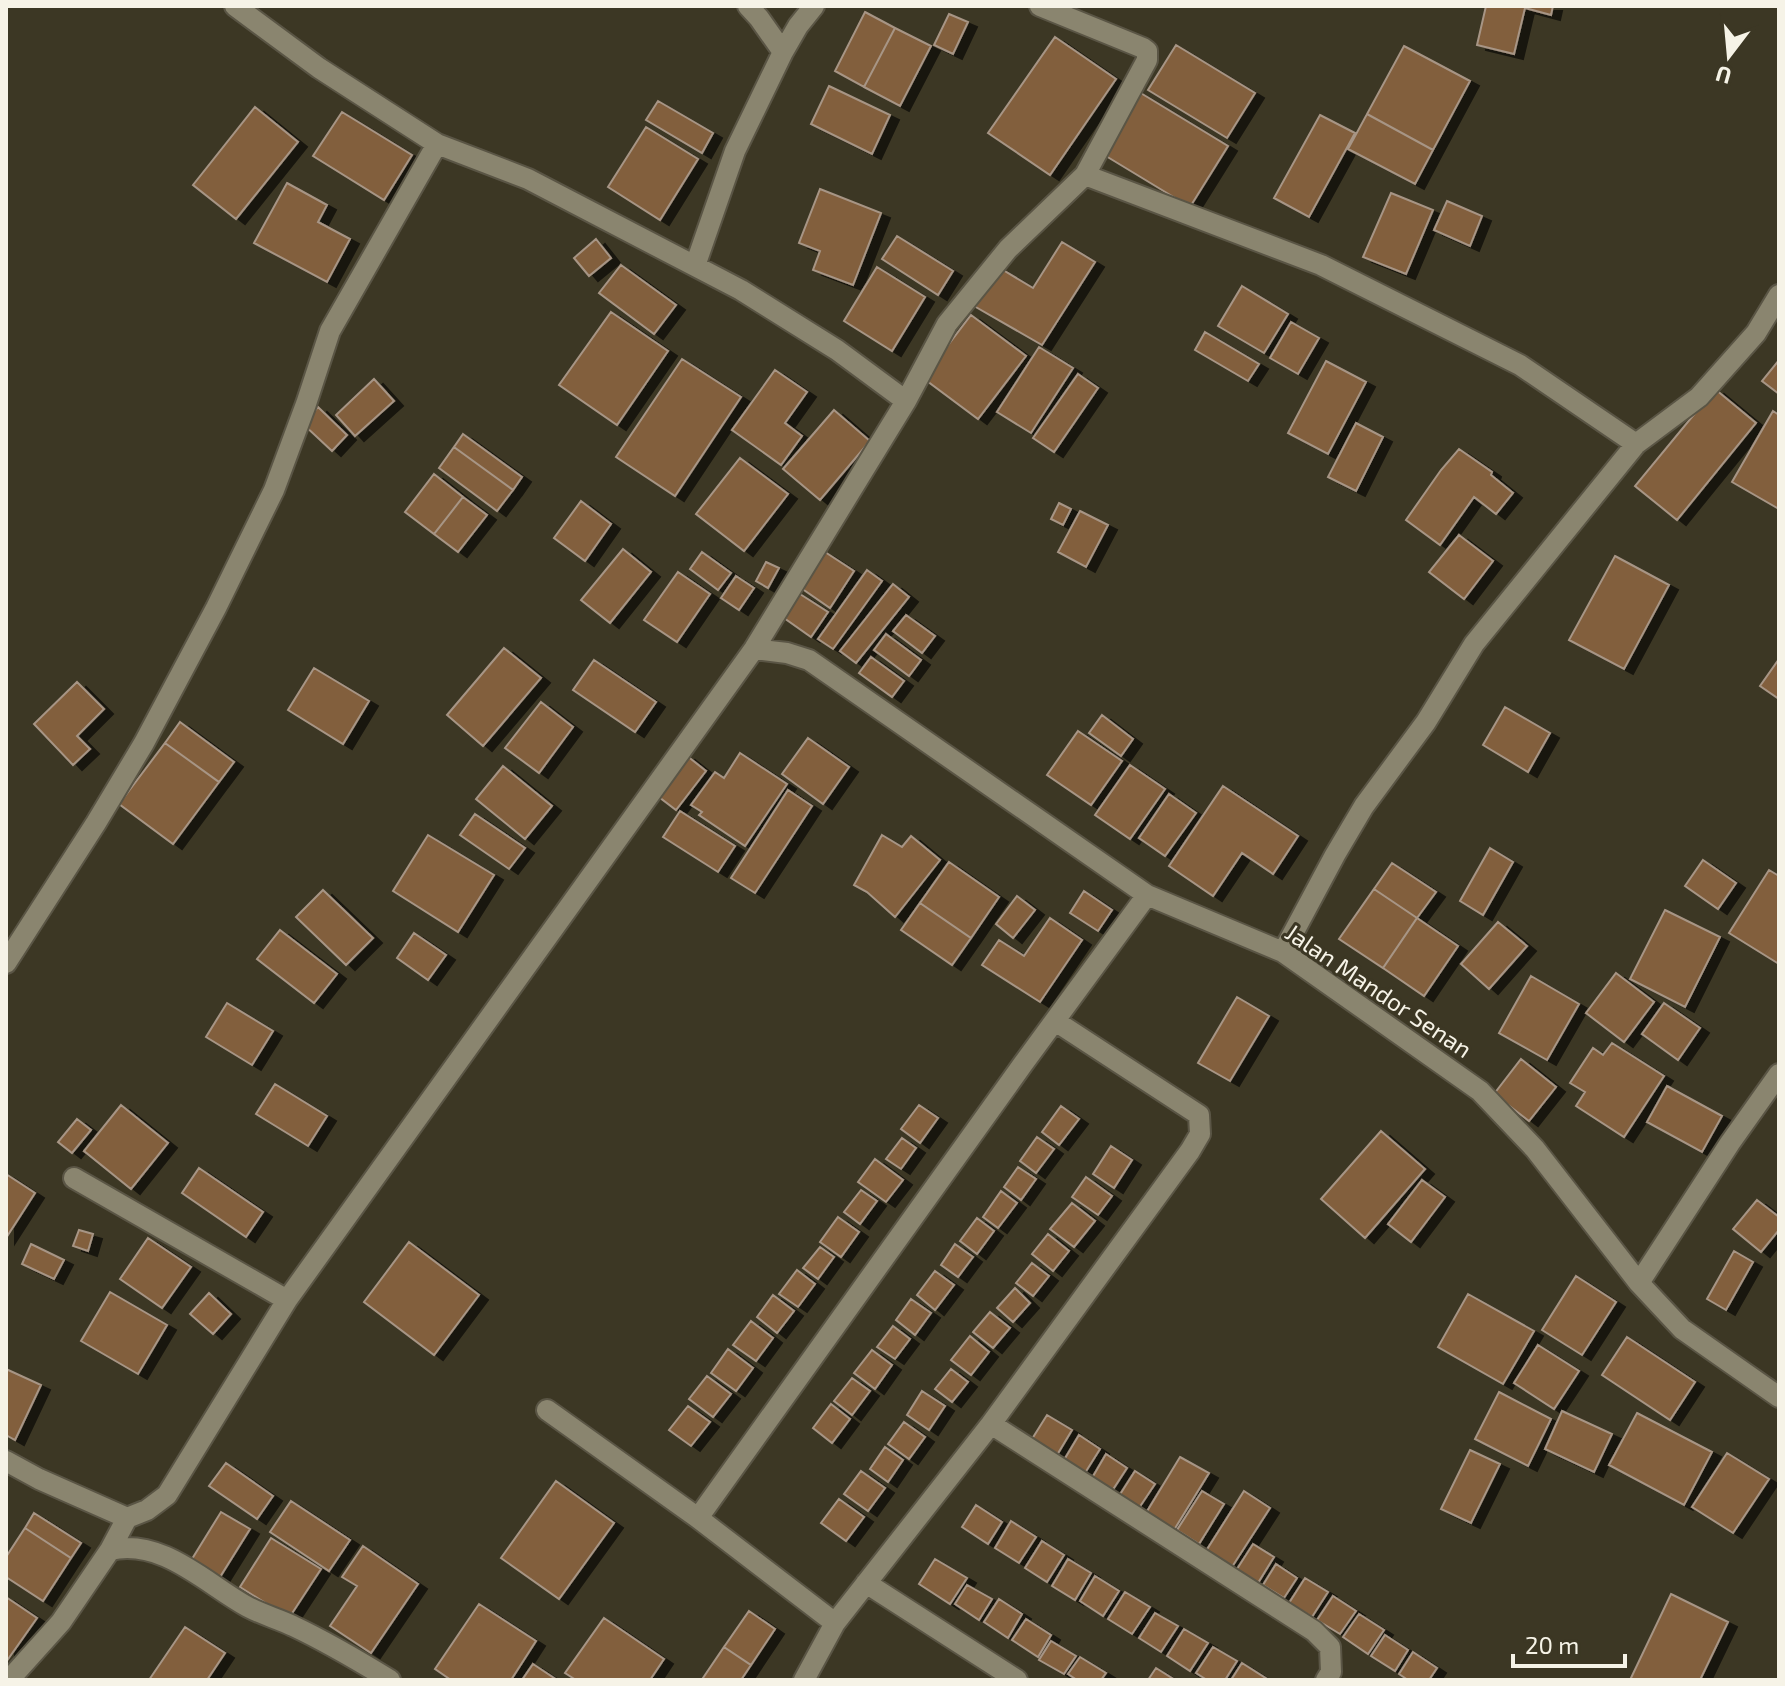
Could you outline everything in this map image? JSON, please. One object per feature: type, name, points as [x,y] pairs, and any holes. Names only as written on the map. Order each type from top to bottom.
[{"type":"street","points":[[235,6],[319,68],[437,144],[528,179],[741,290],[837,350],[906,401]]},
{"type":"street","points":[[748,6],[783,52]]},
{"type":"street","points":[[695,266],[735,151],[783,52],[814,6]]},
{"type":"street","points":[[9,1680],[61,1622],[110,1550],[127,1518],[147,1510],[167,1495],[287,1300],[754,649],[906,401],[947,324],[1008,249],[1085,175],[1147,60],[1147,54],[1143,48],[1040,6]]},
{"type":"street","points":[[6,963],[144,743],[216,608],[274,490],[330,331],[437,144]]},
{"type":"street","points":[[1085,175],[1321,265],[1520,365],[1636,444]]},
{"type":"street","points":[[1283,952],[1364,806],[1426,722],[1474,644],[1636,444],[1699,397],[1756,333],[1779,295]]},
{"type":"street","name":"Jalan Mandor Senan","points":[[754,649],[787,653],[809,660],[1147,895],[1283,952],[1480,1091],[1535,1149],[1639,1283],[1682,1329],[1779,1397]]},
{"type":"street","points":[[698,1518],[1147,895]]},
{"type":"street","points":[[804,1680],[835,1623],[991,1424],[1200,1134],[1199,1115],[1055,1021]]},
{"type":"street","points":[[1639,1283],[1779,1074]]},
{"type":"street","points":[[74,1178],[287,1300]]},
{"type":"street","points":[[547,1410],[698,1518],[835,1623]]},
{"type":"street","points":[[991,1424],[1314,1631],[1330,1647],[1331,1672],[1326,1680]]},
{"type":"street","points":[[6,1461],[127,1518]]},
{"type":"street","points":[[110,1550],[135,1547],[183,1565],[249,1608],[331,1645],[390,1680]]},
{"type":"street","points":[[866,1583],[1017,1680]]},
{"type":"building","points":[[1486,6],[1553,6],[1551,15],[1525,8],[1514,54],[1477,45]]},
{"type":"building","points":[[865,12],[895,28],[864,87],[835,71]]},
{"type":"building","points":[[949,14],[968,22],[953,54],[934,45]]},
{"type":"building","points":[[895,28],[931,46],[900,106],[864,87]]},
{"type":"building","points":[[1055,37],[1116,79],[1050,175],[988,133]]},
{"type":"building","points":[[1176,45],[1255,93],[1227,138],[1148,90]]},
{"type":"building","points":[[1404,46],[1470,81],[1433,150],[1367,114]]},
{"type":"building","points":[[829,86],[890,115],[872,154],[811,124]]},
{"type":"building","points":[[1139,92],[1228,146],[1190,207],[1101,153]]},
{"type":"building","points":[[658,101],[713,133],[702,153],[646,120]]},
{"type":"building","points":[[255,107],[298,142],[236,219],[193,185]]},
{"type":"building","points":[[342,112],[412,155],[384,200],[313,156]]},
{"type":"building","points":[[1367,114],[1433,150],[1415,184],[1348,149]]},
{"type":"building","points":[[1320,115],[1355,133],[1309,217],[1274,198]]},
{"type":"building","points":[[646,127],[698,159],[660,220],[608,187]]},
{"type":"building","points":[[287,183],[327,205],[318,222],[350,239],[327,282],[254,243]]},
{"type":"building","points":[[820,189],[881,213],[853,285],[813,270],[820,251],[799,243]]},
{"type":"building","points":[[1391,193],[1433,210],[1406,274],[1363,257]]},
{"type":"building","points":[[1447,201],[1482,216],[1470,246],[1434,230]]},
{"type":"building","points":[[897,236],[953,271],[938,295],[882,259]]},
{"type":"building","points":[[596,239],[611,258],[589,276],[574,258]]},
{"type":"building","points":[[1062,242],[1095,262],[1042,345],[974,306],[998,267],[1033,288]]},
{"type":"building","points":[[621,265],[676,305],[654,334],[599,293]]},
{"type":"building","points":[[877,267],[925,297],[892,351],[844,321]]},
{"type":"building","points":[[1242,286],[1288,314],[1264,353],[1218,326]]},
{"type":"building","points":[[611,312],[668,351],[617,425],[559,385]]},
{"type":"building","points":[[971,315],[1026,356],[978,419],[923,378]]},
{"type":"building","points":[[1291,322],[1319,338],[1298,374],[1270,358]]},
{"type":"building","points":[[1205,332],[1259,364],[1248,381],[1195,350]]},
{"type":"building","points":[[1039,347],[1073,368],[1031,433],[997,412]]},
{"type":"building","points":[[682,359],[741,397],[675,496],[616,457]]},
{"type":"building","points":[[1779,360],[1779,394],[1762,381]]},
{"type":"building","points":[[1326,361],[1366,382],[1328,454],[1288,433]]},
{"type":"building","points":[[775,370],[807,392],[785,423],[802,436],[781,465],[732,430]]},
{"type":"building","points":[[1078,374],[1098,388],[1054,452],[1033,438]]},
{"type":"building","points":[[374,379],[394,401],[355,436],[336,415]]},
{"type":"building","points":[[1715,389],[1756,423],[1677,520],[1635,486]]},
{"type":"building","points":[[318,407],[347,435],[332,451],[303,424]]},
{"type":"building","points":[[834,410],[870,441],[820,500],[783,469]]},
{"type":"building","points":[[1773,411],[1779,415],[1779,509],[1732,482]]},
{"type":"building","points":[[1356,423],[1383,437],[1356,491],[1328,477]]},
{"type":"building","points":[[463,434],[522,477],[513,490],[454,447]]},
{"type":"building","points":[[454,447],[513,490],[497,511],[439,468]]},
{"type":"building","points":[[1459,449],[1492,472],[1491,475],[1513,493],[1496,514],[1474,497],[1440,545],[1406,520]]},
{"type":"building","points":[[740,458],[788,494],[744,551],[696,514]]},
{"type":"building","points":[[434,474],[463,497],[434,534],[405,512]]},
{"type":"building","points":[[463,497],[487,515],[458,552],[434,534]]},
{"type":"building","points":[[581,501],[611,524],[585,561],[554,538]]},
{"type":"building","points":[[1059,503],[1071,509],[1063,525],[1051,519]]},
{"type":"building","points":[[1080,511],[1108,525],[1086,567],[1058,552]]},
{"type":"building","points":[[1459,535],[1493,561],[1464,599],[1429,572]]},
{"type":"building","points":[[623,549],[651,572],[610,623],[581,600]]},
{"type":"building","points":[[702,552],[731,573],[718,590],[690,569]]},
{"type":"building","points":[[825,552],[854,571],[830,608],[801,588]]},
{"type":"building","points":[[1615,556],[1669,585],[1624,669],[1569,640]]},
{"type":"building","points":[[766,562],[779,568],[768,588],[756,581]]},
{"type":"building","points":[[867,570],[882,581],[833,649],[818,639]]},
{"type":"building","points":[[678,572],[710,594],[677,642],[644,620]]},
{"type":"building","points":[[736,576],[754,588],[739,610],[721,598]]},
{"type":"building","points":[[893,584],[909,597],[856,663],[840,651]]},
{"type":"building","points":[[800,594],[828,612],[811,637],[784,618]]},
{"type":"building","points":[[906,615],[935,636],[922,653],[893,631]]},
{"type":"building","points":[[886,634],[921,660],[909,676],[874,650]]},
{"type":"building","points":[[504,648],[541,678],[483,746],[447,715]]},
{"type":"building","points":[[871,657],[904,681],[892,697],[859,673]]},
{"type":"building","points":[[1779,659],[1779,699],[1760,686]]},
{"type":"building","points":[[594,660],[656,702],[635,732],[573,690]]},
{"type":"building","points":[[314,668],[369,701],[343,744],[288,710]]},
{"type":"building","points":[[77,682],[104,709],[77,736],[90,749],[73,765],[34,724]]},
{"type":"building","points":[[541,702],[573,727],[539,773],[505,748]]},
{"type":"building","points":[[1505,707],[1550,733],[1528,772],[1483,745]]},
{"type":"building","points":[[1102,715],[1133,739],[1121,756],[1089,733]]},
{"type":"building","points":[[180,722],[234,762],[219,782],[165,743]]},
{"type":"building","points":[[1078,731],[1122,761],[1091,805],[1047,775]]},
{"type":"building","points":[[808,738],[849,767],[823,804],[782,774]]},
{"type":"building","points":[[165,743],[219,782],[173,844],[119,804]]},
{"type":"building","points":[[740,753],[787,784],[745,846],[699,815],[702,812],[691,805],[715,772],[724,778]]},
{"type":"building","points":[[686,755],[706,771],[676,810],[655,794]]},
{"type":"building","points":[[1130,765],[1165,789],[1130,839],[1095,815]]},
{"type":"building","points":[[503,766],[552,806],[525,839],[476,799]]},
{"type":"building","points":[[1223,786],[1298,836],[1273,874],[1242,853],[1213,896],[1169,866]]},
{"type":"building","points":[[788,790],[812,806],[755,893],[731,878]]},
{"type":"building","points":[[1169,794],[1196,813],[1165,856],[1139,838]]},
{"type":"building","points":[[680,811],[735,846],[718,872],[663,837]]},
{"type":"building","points":[[475,814],[525,848],[509,869],[460,835]]},
{"type":"building","points":[[428,835],[494,875],[458,932],[393,891]]},
{"type":"building","points":[[882,835],[902,847],[911,836],[940,860],[895,917],[867,892],[854,885]]},
{"type":"building","points":[[1490,848],[1513,862],[1483,915],[1460,901]]},
{"type":"building","points":[[1703,860],[1736,883],[1718,909],[1685,886]]},
{"type":"building","points":[[949,862],[999,897],[971,938],[920,903]]},
{"type":"building","points":[[1392,863],[1436,892],[1417,918],[1374,889]]},
{"type":"building","points":[[1769,870],[1779,876],[1779,964],[1729,933]]},
{"type":"building","points":[[1374,889],[1417,918],[1383,968],[1339,939]]},
{"type":"building","points":[[323,890],[373,938],[346,965],[296,917]]},
{"type":"building","points":[[1084,891],[1112,910],[1098,931],[1070,913]]},
{"type":"building","points":[[1017,896],[1035,910],[1013,938],[996,924]]},
{"type":"building","points":[[920,903],[971,938],[952,965],[901,930]]},
{"type":"building","points":[[1665,910],[1720,937],[1685,1007],[1630,979]]},
{"type":"building","points":[[1050,918],[1082,940],[1040,1002],[982,965],[999,940],[1024,956]]},
{"type":"building","points":[[1417,918],[1458,946],[1424,996],[1383,968]]},
{"type":"building","points":[[1498,922],[1527,946],[1489,989],[1461,964]]},
{"type":"building","points":[[280,930],[337,974],[314,1003],[257,959]]},
{"type":"building","points":[[414,933],[446,955],[428,980],[397,958]]},
{"type":"building","points":[[1616,973],[1654,1002],[1624,1042],[1586,1013]]},
{"type":"building","points":[[1531,976],[1579,1004],[1547,1060],[1499,1033]]},
{"type":"building","points":[[1237,997],[1269,1016],[1230,1081],[1198,1063]]},
{"type":"building","points":[[227,1003],[273,1031],[252,1065],[206,1037]]},
{"type":"building","points":[[1664,1003],[1700,1028],[1678,1060],[1642,1034]]},
{"type":"building","points":[[1612,1043],[1664,1076],[1624,1137],[1576,1106],[1585,1092],[1570,1083],[1593,1048],[1603,1055]]},
{"type":"building","points":[[1521,1059],[1556,1087],[1529,1121],[1494,1094]]},
{"type":"building","points":[[275,1084],[327,1116],[308,1146],[256,1114]]},
{"type":"building","points":[[1667,1086],[1722,1116],[1702,1152],[1647,1122]]},
{"type":"building","points":[[121,1105],[168,1143],[131,1189],[84,1151]]},
{"type":"building","points":[[919,1105],[938,1118],[920,1143],[901,1129]]},
{"type":"building","points":[[1061,1106],[1079,1119],[1059,1145],[1042,1132]]},
{"type":"building","points":[[77,1119],[91,1130],[72,1153],[58,1142]]},
{"type":"building","points":[[1381,1131],[1425,1169],[1365,1238],[1321,1199]]},
{"type":"building","points":[[1037,1137],[1054,1149],[1036,1173],[1020,1161]]},
{"type":"building","points":[[902,1138],[916,1148],[901,1169],[886,1159]]},
{"type":"building","points":[[1111,1146],[1132,1160],[1114,1188],[1093,1174]]},
{"type":"building","points":[[875,1159],[903,1180],[886,1202],[858,1182]]},
{"type":"building","points":[[1018,1167],[1036,1179],[1021,1200],[1004,1187]]},
{"type":"building","points":[[199,1168],[263,1212],[246,1237],[182,1193]]},
{"type":"building","points":[[6,1174],[35,1193],[6,1238]]},
{"type":"building","points":[[1086,1177],[1112,1196],[1098,1215],[1072,1197]]},
{"type":"building","points":[[1422,1180],[1445,1197],[1411,1242],[1388,1224]]},
{"type":"building","points":[[861,1190],[877,1201],[860,1224],[844,1212]]},
{"type":"building","points":[[1001,1191],[1017,1203],[998,1228],[983,1217]]},
{"type":"building","points":[[1757,1200],[1779,1217],[1779,1230],[1761,1252],[1733,1229]]},
{"type":"building","points":[[1072,1203],[1095,1221],[1074,1247],[1050,1229]]},
{"type":"building","points":[[838,1217],[859,1232],[841,1257],[820,1242]]},
{"type":"building","points":[[977,1218],[994,1231],[977,1254],[960,1241]]},
{"type":"building","points":[[79,1230],[93,1234],[88,1251],[73,1246]]},
{"type":"building","points":[[1048,1234],[1069,1251],[1053,1271],[1032,1254]]},
{"type":"building","points":[[148,1238],[191,1267],[162,1308],[120,1279]]},
{"type":"building","points":[[409,1242],[479,1295],[434,1355],[364,1302]]},
{"type":"building","points":[[31,1244],[64,1260],[54,1279],[22,1264]]},
{"type":"building","points":[[955,1244],[973,1257],[958,1277],[941,1265]]},
{"type":"building","points":[[820,1247],[834,1257],[818,1279],[803,1268]]},
{"type":"building","points":[[1734,1251],[1753,1262],[1726,1310],[1707,1299]]},
{"type":"building","points":[[1032,1263],[1049,1276],[1033,1296],[1016,1283]]},
{"type":"building","points":[[797,1270],[815,1284],[798,1307],[779,1294]]},
{"type":"building","points":[[935,1271],[954,1285],[935,1310],[917,1295]]},
{"type":"building","points":[[1576,1276],[1616,1302],[1582,1355],[1542,1330]]},
{"type":"building","points":[[1015,1288],[1030,1303],[1013,1322],[997,1308]]},
{"type":"building","points":[[110,1292],[167,1325],[138,1374],[81,1341]]},
{"type":"building","points":[[209,1293],[231,1314],[213,1334],[190,1314]]},
{"type":"building","points":[[1468,1294],[1534,1331],[1503,1384],[1438,1347]]},
{"type":"building","points":[[773,1295],[794,1311],[777,1333],[757,1317]]},
{"type":"building","points":[[911,1299],[931,1313],[915,1335],[896,1320]]},
{"type":"building","points":[[990,1312],[1010,1328],[993,1348],[973,1332]]},
{"type":"building","points":[[751,1321],[773,1338],[756,1361],[733,1345]]},
{"type":"building","points":[[893,1326],[910,1339],[895,1359],[877,1347]]},
{"type":"building","points":[[970,1336],[989,1352],[971,1375],[951,1360]]},
{"type":"building","points":[[1627,1337],[1695,1382],[1670,1420],[1602,1375]]},
{"type":"building","points":[[1538,1345],[1579,1371],[1554,1409],[1514,1383]]},
{"type":"building","points":[[728,1349],[753,1368],[736,1391],[711,1373]]},
{"type":"building","points":[[872,1350],[892,1365],[875,1389],[854,1373]]},
{"type":"building","points":[[6,1369],[41,1385],[15,1440],[6,1435]]},
{"type":"building","points":[[951,1369],[968,1382],[952,1402],[935,1389]]},
{"type":"building","points":[[707,1376],[731,1394],[713,1417],[689,1399]]},
{"type":"building","points":[[852,1378],[870,1391],[852,1415],[834,1401]]},
{"type":"building","points":[[922,1391],[945,1406],[929,1430],[907,1415]]},
{"type":"building","points":[[1499,1392],[1551,1419],[1528,1466],[1475,1439]]},
{"type":"building","points":[[831,1404],[850,1419],[832,1443],[813,1428]]},
{"type":"building","points":[[688,1406],[710,1422],[691,1446],[669,1430]]},
{"type":"building","points":[[1562,1411],[1612,1434],[1594,1472],[1545,1449]]},
{"type":"building","points":[[1637,1413],[1712,1452],[1684,1505],[1609,1465]]},
{"type":"building","points":[[1047,1415],[1072,1430],[1057,1455],[1032,1439]]},
{"type":"building","points":[[904,1422],[925,1437],[909,1459],[888,1444]]},
{"type":"building","points":[[1079,1435],[1100,1449],[1085,1473],[1064,1460]]},
{"type":"building","points":[[885,1447],[903,1460],[888,1482],[870,1469]]},
{"type":"building","points":[[1470,1450],[1500,1464],[1471,1523],[1441,1509]]},
{"type":"building","points":[[1727,1453],[1769,1479],[1733,1533],[1692,1507]]},
{"type":"building","points":[[1106,1454],[1127,1468],[1112,1491],[1092,1478]]},
{"type":"building","points":[[1180,1457],[1209,1473],[1174,1530],[1146,1513]]},
{"type":"building","points":[[226,1463],[273,1496],[257,1519],[209,1486]]},
{"type":"building","points":[[861,1471],[885,1488],[868,1511],[844,1494]]},
{"type":"building","points":[[1135,1471],[1155,1484],[1139,1508],[1119,1496]]},
{"type":"building","points":[[556,1481],[614,1523],[559,1599],[501,1558]]},
{"type":"building","points":[[1202,1491],[1224,1504],[1199,1544],[1177,1530]]},
{"type":"building","points":[[1244,1491],[1270,1508],[1232,1567],[1206,1551]]},
{"type":"building","points":[[839,1499],[864,1517],[846,1541],[821,1523]]},
{"type":"building","points":[[291,1501],[350,1540],[329,1571],[270,1532]]},
{"type":"building","points":[[976,1505],[1002,1522],[988,1544],[962,1527]]},
{"type":"building","points":[[221,1512],[250,1529],[220,1577],[192,1559]]},
{"type":"building","points":[[34,1513],[81,1543],[71,1558],[25,1528]]},
{"type":"building","points":[[1011,1521],[1036,1537],[1019,1563],[995,1548]]},
{"type":"building","points":[[25,1528],[71,1558],[43,1601],[6,1577],[6,1557]]},
{"type":"building","points":[[271,1538],[321,1569],[289,1618],[240,1587]]},
{"type":"building","points":[[1042,1541],[1064,1555],[1047,1582],[1025,1568]]},
{"type":"building","points":[[1253,1544],[1274,1557],[1258,1583],[1237,1569]]},
{"type":"building","points":[[363,1546],[418,1584],[371,1653],[330,1626],[357,1586],[342,1577]]},
{"type":"building","points":[[935,1559],[967,1578],[950,1604],[919,1584]]},
{"type":"building","points":[[1068,1559],[1091,1573],[1075,1600],[1052,1586]]},
{"type":"building","points":[[1276,1564],[1297,1578],[1284,1598],[1263,1585]]},
{"type":"building","points":[[1095,1576],[1119,1591],[1103,1616],[1080,1601]]},
{"type":"building","points":[[1305,1578],[1328,1592],[1312,1617],[1289,1603]]},
{"type":"building","points":[[967,1585],[992,1599],[979,1620],[955,1604]]},
{"type":"building","points":[[1125,1592],[1150,1607],[1132,1634],[1108,1619]]},
{"type":"building","points":[[1671,1594],[1728,1622],[1700,1680],[1630,1680]]},
{"type":"building","points":[[1333,1596],[1356,1611],[1340,1634],[1317,1620]]},
{"type":"building","points":[[6,1597],[37,1618],[6,1662]]},
{"type":"building","points":[[999,1599],[1022,1614],[1008,1638],[984,1622]]},
{"type":"building","points":[[479,1604],[536,1641],[511,1680],[451,1680],[435,1669]]},
{"type":"building","points":[[749,1611],[775,1629],[751,1665],[724,1647]]},
{"type":"building","points":[[1155,1613],[1178,1626],[1161,1652],[1139,1638]]},
{"type":"building","points":[[1359,1614],[1384,1630],[1368,1654],[1343,1637]]},
{"type":"building","points":[[604,1618],[664,1659],[650,1680],[576,1680],[565,1673]]},
{"type":"building","points":[[1026,1619],[1051,1635],[1038,1657],[1012,1640]]},
{"type":"building","points":[[185,1627],[225,1653],[207,1680],[149,1680]]},
{"type":"building","points":[[1184,1629],[1208,1643],[1190,1671],[1167,1656]]},
{"type":"building","points":[[1385,1635],[1408,1650],[1395,1671],[1371,1656]]},
{"type":"building","points":[[1051,1641],[1076,1656],[1064,1674],[1039,1660]]},
{"type":"building","points":[[724,1647],[751,1665],[741,1680],[706,1680],[703,1678]]},
{"type":"building","points":[[1213,1647],[1237,1661],[1225,1680],[1207,1680],[1196,1673]]},
{"type":"building","points":[[1413,1652],[1437,1668],[1429,1680],[1408,1680],[1399,1674]]},
{"type":"building","points":[[1080,1657],[1106,1673],[1101,1680],[1077,1680],[1068,1674]]},
{"type":"building","points":[[1242,1663],[1267,1679],[1231,1680]]},
{"type":"building","points":[[533,1664],[557,1680],[522,1680]]},
{"type":"building","points":[[1156,1668],[1175,1680],[1148,1680]]}]
